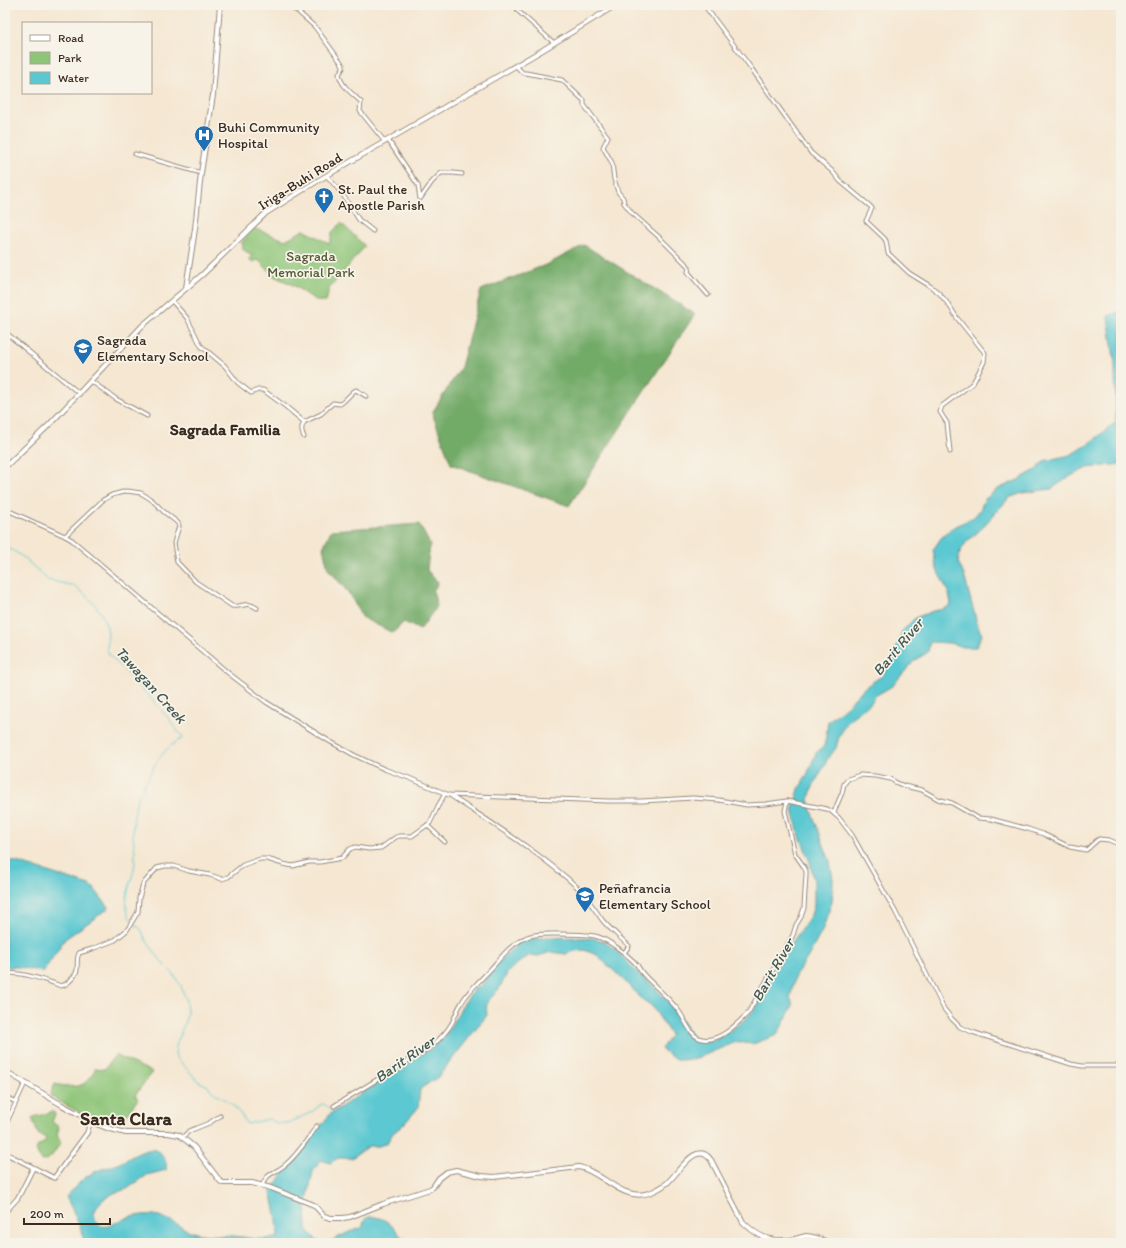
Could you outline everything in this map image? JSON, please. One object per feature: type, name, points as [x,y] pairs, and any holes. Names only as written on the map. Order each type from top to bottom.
[{"type":"main road","points":[[186,289],[213,95],[220,5]]},
{"type":"main road","name":"Iriga-Buhi Road","points":[[5,467],[80,394],[142,326],[186,289],[266,214],[327,176],[516,66],[616,5]]},
{"type":"main road","points":[[5,1071],[107,1128],[122,1132],[172,1133],[194,1147],[223,1183],[252,1183],[271,1188],[314,1205],[324,1216],[330,1218],[350,1217],[383,1204],[430,1190],[439,1178],[447,1172],[452,1171],[494,1177],[579,1167],[595,1173],[623,1191],[636,1194],[648,1194],[667,1183],[691,1156],[702,1153],[711,1160],[743,1222],[759,1236],[770,1239],[787,1240],[806,1236],[830,1243]]},
{"type":"street","points":[[286,5],[296,11],[315,27],[343,65],[339,75],[343,82],[348,90],[361,102],[360,111],[387,141],[418,185],[420,199],[432,182],[441,173],[462,174]]},
{"type":"street","points":[[518,5],[516,8],[518,11],[554,43]]},
{"type":"street","points":[[704,5],[811,153],[832,171],[840,181],[872,208],[866,221],[884,238],[888,252],[910,273],[939,293],[985,353],[984,362],[973,383],[942,406],[940,410],[947,423],[950,452]]},
{"type":"street","points":[[516,66],[526,74],[562,80],[584,100],[584,105],[608,136],[604,147],[612,163],[614,179],[618,192],[623,198],[624,203],[632,213],[688,265],[688,272],[708,295]]},
{"type":"street","points":[[136,154],[201,173]]},
{"type":"street","points":[[327,176],[344,194],[360,220],[373,231]]},
{"type":"street","points":[[172,301],[187,318],[200,346],[225,366],[238,383],[251,393],[258,390],[263,390],[304,422]]},
{"type":"street","points":[[5,332],[80,394]]},
{"type":"street","points":[[91,381],[116,399],[147,416]]},
{"type":"street","points":[[304,437],[301,431],[304,422],[321,414],[332,403],[340,404],[356,390],[366,396]]},
{"type":"street","points":[[66,536],[103,500],[112,494],[127,491],[141,494],[152,500],[178,523],[174,543],[177,562],[196,582],[232,606],[236,607],[253,604],[257,608]]},
{"type":"street","points":[[5,510],[66,536],[227,672],[266,702],[329,742],[354,755],[447,795],[515,839],[558,870],[578,888],[593,905],[603,920],[629,946],[624,953]]},
{"type":"street","points":[[834,813],[844,784],[848,779],[860,775],[875,776],[891,779],[900,784],[922,790],[952,803],[978,818],[991,819],[1028,828],[1070,847],[1086,850],[1093,842],[1099,839],[1109,840],[1121,845]]},
{"type":"street","points":[[447,795],[608,801],[693,798],[747,805],[787,801],[827,809],[834,813],[852,835],[883,889],[939,999],[948,1015],[956,1024],[983,1036],[1065,1062],[1082,1066],[1121,1066]]},
{"type":"street","points":[[5,974],[13,973],[63,986],[66,985],[77,972],[79,953],[116,939],[132,924],[138,912],[139,898],[143,884],[153,872],[159,868],[174,866],[224,879],[243,866],[260,859],[267,859],[291,866],[309,862],[328,861],[343,857],[350,849],[355,847],[369,849],[381,848],[396,837],[412,836],[427,826],[438,806],[447,795]]},
{"type":"street","points":[[334,1106],[438,1041],[450,1027],[461,1004],[472,988],[487,974],[512,945],[524,938],[546,934],[596,936],[608,942],[624,953],[637,965],[643,974],[678,1010],[692,1032],[699,1039],[715,1039],[738,1023],[748,1013],[793,935],[804,908],[806,900],[806,871],[795,854],[785,812],[787,801]]},
{"type":"street","points":[[427,826],[445,842]]},
{"type":"street","points":[[5,1126],[25,1083]]},
{"type":"street","points":[[5,1097],[16,1102]]},
{"type":"street","points":[[5,1113],[10,1115]]},
{"type":"street","points":[[182,1138],[189,1131],[209,1123],[220,1116]]},
{"type":"street","points":[[5,1153],[54,1178],[87,1133],[92,1120]]},
{"type":"street","points":[[262,1186],[264,1179],[285,1165],[317,1126]]},
{"type":"street","points":[[5,1212],[17,1199],[33,1168]]},
{"type":"green space","name":"Sagrada Memorial Park","points":[[341,223],[365,246],[329,289],[326,302],[317,301],[293,285],[274,276],[258,260],[253,262],[249,259],[252,255],[242,249],[242,242],[253,228],[285,240],[304,230],[330,244],[332,232]]},
{"type":"green space","points":[[584,245],[695,314],[569,506],[451,464],[432,413],[461,367],[481,290],[548,264]]},
{"type":"green space","points":[[419,524],[430,544],[427,570],[438,583],[433,591],[437,606],[420,630],[404,622],[393,633],[363,618],[348,592],[328,569],[323,548],[331,530]]},
{"type":"green space","points":[[115,1055],[152,1072],[135,1095],[138,1099],[123,1120],[104,1115],[100,1123],[50,1096],[55,1084],[63,1086],[79,1086],[89,1079],[96,1068],[105,1069]]},
{"type":"green space","points":[[53,1111],[55,1114],[52,1122],[59,1127],[57,1135],[61,1142],[48,1159],[42,1161],[36,1149],[39,1145],[44,1143],[46,1138],[38,1134],[32,1118]]},
{"type":"water","name":"Barit River","points":[[1121,311],[1121,464],[1087,468],[1051,489],[1022,493],[1009,498],[978,532],[967,541],[960,552],[958,562],[964,575],[978,627],[982,635],[976,647],[963,647],[950,643],[930,642],[928,652],[914,661],[892,686],[875,696],[871,703],[852,717],[844,727],[836,748],[827,760],[812,789],[809,798],[811,810],[830,862],[833,879],[832,902],[822,931],[808,957],[796,974],[790,998],[792,1007],[777,1035],[753,1044],[736,1042],[695,1059],[679,1060],[670,1056],[661,1049],[671,1035],[652,1006],[639,997],[632,988],[597,955],[584,950],[566,954],[551,952],[538,956],[530,955],[508,972],[500,987],[487,1003],[487,1015],[438,1077],[420,1089],[418,1108],[403,1125],[393,1133],[387,1143],[379,1146],[369,1146],[352,1158],[338,1158],[330,1163],[321,1160],[313,1171],[306,1205],[307,1229],[317,1241],[321,1243],[83,1243],[80,1227],[66,1197],[81,1181],[97,1171],[118,1164],[135,1155],[149,1150],[160,1152],[166,1162],[166,1170],[147,1175],[127,1189],[114,1193],[104,1199],[98,1205],[94,1213],[95,1219],[101,1226],[109,1226],[133,1216],[154,1215],[164,1218],[193,1232],[203,1234],[261,1239],[278,1237],[277,1220],[271,1190],[330,1114],[373,1086],[407,1067],[406,1064],[433,1047],[445,1036],[474,989],[480,987],[502,958],[520,942],[547,937],[592,938],[603,941],[624,958],[639,975],[648,981],[669,1002],[691,1035],[698,1041],[712,1041],[721,1037],[748,1017],[755,1008],[763,991],[787,950],[811,915],[814,906],[814,880],[810,862],[798,831],[793,809],[799,789],[807,775],[816,753],[824,746],[828,721],[846,707],[865,687],[882,676],[892,661],[902,631],[915,618],[933,611],[944,609],[951,605],[948,592],[937,570],[933,550],[941,538],[952,528],[974,517],[980,510],[984,500],[998,489],[1036,470],[1044,461],[1070,455],[1089,444],[1116,422],[1115,364],[1108,316]]},
{"type":"water","points":[[7,860],[92,886],[109,908],[65,939],[43,972],[19,967],[5,967],[5,881],[9,867],[5,865]]},
{"type":"water","points":[[369,1217],[376,1217],[386,1221],[407,1243],[327,1243],[349,1232],[362,1228],[365,1219]]},
{"type":"waterway","name":"Tawagan Creek","points":[[5,550],[12,550],[23,557],[48,580],[75,586],[92,601],[101,613],[107,627],[107,650],[110,656],[147,694],[184,737],[166,750],[158,760],[137,800],[134,814],[133,832],[135,861],[126,906],[131,920]]},
{"type":"waterway","name":"Tawagan Creek","points":[[133,923],[141,929],[146,940],[161,961],[172,972],[181,986],[186,1000],[187,1016],[176,1046],[175,1053],[176,1057],[198,1081],[208,1086],[212,1091],[232,1104],[247,1124],[269,1119],[277,1123],[288,1123],[310,1113],[322,1104],[333,1112]]},
{"type":"place","name":"Buhi Community Hospital","points":[[204,152]]},
{"type":"place","name":"St. Paul the Apostle Parish","points":[[324,214]]},
{"type":"place","name":"Sagrada Elementary School","points":[[83,365]]},
{"type":"place","name":"Peñafrancia Elementary School","points":[[585,913]]},
{"type":"district","name":"Sagrada Familia","points":[[225,429]]},
{"type":"district","name":"Santa Clara","points":[[126,1119]]}]
